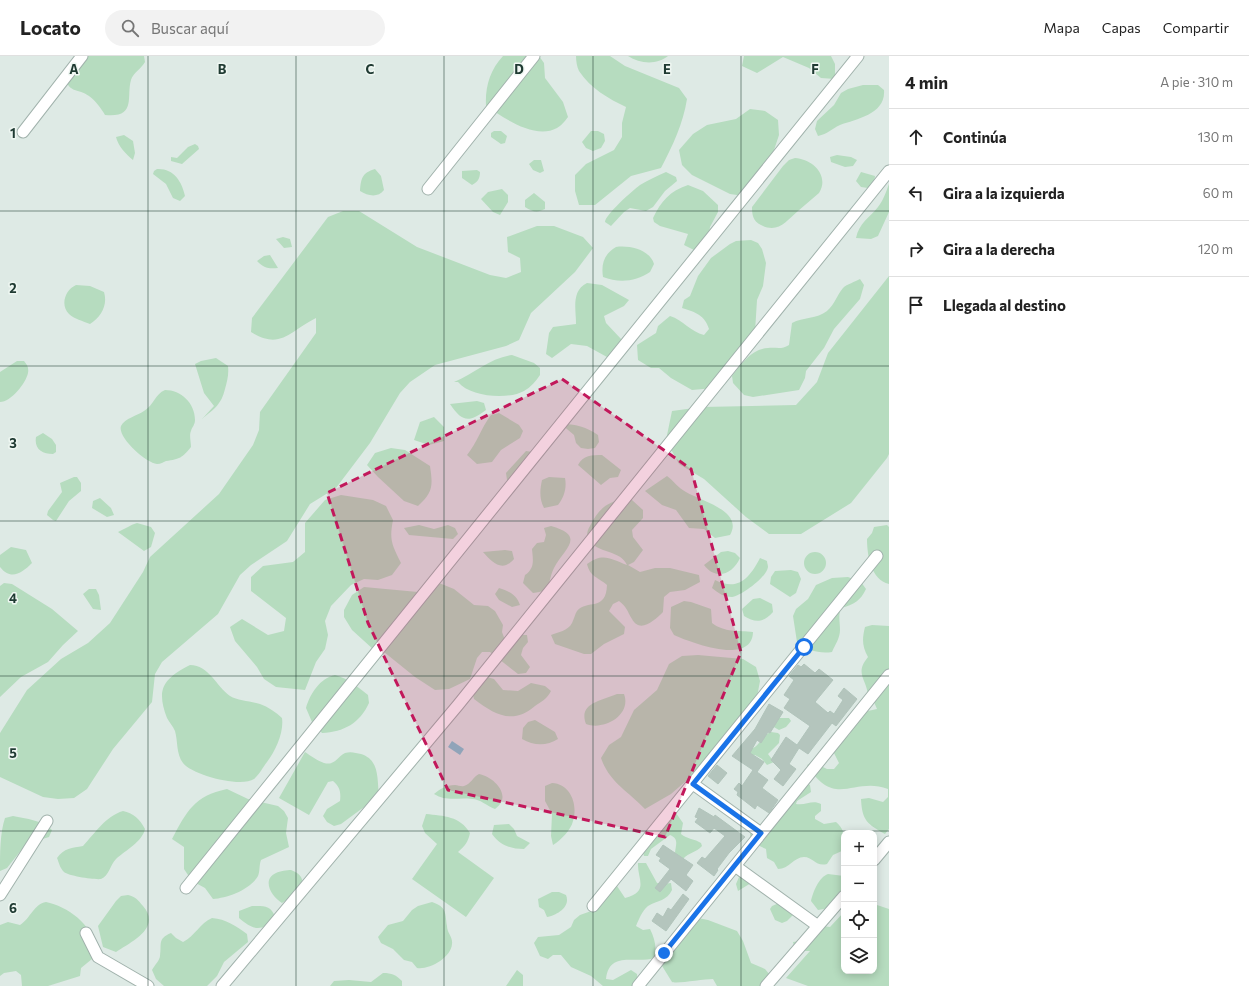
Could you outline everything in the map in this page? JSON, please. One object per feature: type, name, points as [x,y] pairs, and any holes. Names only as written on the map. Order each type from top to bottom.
[{"type":"street","points":[[23,132],[82,56]]},
{"type":"street","points":[[428,189],[534,56]]},
{"type":"street","points":[[186,888],[858,56]]},
{"type":"street","points":[[222,986],[458,705],[889,171]]},
{"type":"street","points":[[593,906],[877,556]]},
{"type":"street","points":[[638,986],[889,675]]},
{"type":"street","points":[[693,784],[761,833]]},
{"type":"street","points":[[0,895],[48,821]]},
{"type":"street","points":[[877,856],[889,842]]},
{"type":"street","points":[[735,866],[818,926]]},
{"type":"street","points":[[766,986],[841,899]]},
{"type":"street","points":[[86,933],[98,957],[148,986]]},
{"type":"highlighted area","points":[[562,379],[691,469],[741,652],[665,837],[448,790],[368,623],[327,493]]},
{"type":"green space","points":[[77,56],[144,56],[145,62],[133,75],[131,80],[126,110],[115,115],[105,115],[98,104],[91,98],[69,86],[65,78]]},
{"type":"green space","points":[[503,56],[539,56],[544,63],[545,78],[563,102],[568,117],[560,126],[548,131],[530,129],[520,126],[486,106],[486,92],[489,79],[498,61]]},
{"type":"green space","points":[[576,56],[610,56],[625,66],[679,88],[687,99],[677,134],[661,168],[631,176],[595,205],[579,205],[575,191],[575,175],[586,164],[614,150],[622,137],[622,123],[626,107],[594,88],[583,77],[579,71]]},
{"type":"green space","points":[[628,56],[668,56],[659,61],[643,62]]},
{"type":"green space","points":[[744,56],[831,56],[835,64],[835,79],[821,78],[809,68],[783,57],[757,73],[742,66]]},
{"type":"green space","points":[[863,85],[878,85],[884,90],[880,105],[862,118],[840,125],[818,136],[815,129],[817,121],[834,105],[841,93],[848,89]]},
{"type":"green space","points":[[750,109],[765,111],[778,120],[779,135],[765,177],[744,196],[730,194],[692,175],[682,165],[679,150],[693,134],[707,125],[736,119]]},
{"type":"green space","points":[[494,131],[501,131],[507,136],[505,143],[501,144],[491,137],[491,133]]},
{"type":"green space","points":[[591,131],[598,131],[604,134],[605,141],[601,148],[593,151],[586,148],[582,142]]},
{"type":"green space","points":[[124,135],[133,141],[135,153],[133,160],[123,150],[117,140],[116,137]]},
{"type":"green space","points":[[195,144],[199,149],[182,164],[171,161],[171,157],[177,158],[188,147]]},
{"type":"green space","points":[[837,155],[851,157],[857,160],[853,166],[845,167],[831,162],[830,157]]},
{"type":"green space","points":[[795,158],[807,161],[818,169],[822,180],[822,186],[819,193],[781,225],[772,228],[761,225],[756,222],[754,218],[752,207],[783,166],[789,160]]},
{"type":"green space","points":[[534,160],[541,160],[544,171],[540,173],[533,170],[529,164]]},
{"type":"green space","points":[[157,169],[163,169],[176,176],[182,185],[185,196],[180,201],[173,198],[166,184],[153,174]]},
{"type":"green space","points":[[375,169],[381,176],[384,190],[382,193],[373,195],[360,191],[361,183],[365,174]]},
{"type":"green space","points":[[477,170],[480,172],[476,183],[472,185],[462,178],[462,171]]},
{"type":"green space","points":[[666,172],[676,177],[677,181],[665,191],[653,207],[646,211],[630,208],[624,212],[611,226],[605,222],[609,214],[636,188],[646,181]]},
{"type":"green space","points":[[861,172],[875,176],[874,183],[868,188],[861,187],[856,181]]},
{"type":"green space","points":[[889,184],[889,212],[878,236],[871,239],[856,238],[859,228],[878,207]]},
{"type":"green space","points":[[688,185],[703,191],[718,205],[718,212],[710,227],[708,242],[696,251],[684,245],[688,234],[660,226],[654,222],[653,218],[667,197],[676,190]]},
{"type":"green space","points":[[502,189],[508,195],[508,202],[500,215],[493,212],[481,199],[488,192]]},
{"type":"green space","points":[[534,193],[545,202],[545,209],[535,211],[525,207],[525,200]]},
{"type":"green space","points":[[343,211],[359,211],[417,247],[490,275],[506,278],[521,272],[520,258],[508,252],[507,237],[537,226],[554,226],[583,237],[593,248],[575,272],[531,313],[519,340],[506,346],[435,365],[410,382],[400,393],[370,443],[336,488],[310,504],[287,541],[251,565],[240,575],[218,614],[162,662],[155,674],[152,702],[113,749],[87,789],[74,798],[58,799],[43,797],[0,777],[0,733],[27,690],[61,659],[88,643],[110,623],[143,572],[150,557],[219,494],[253,445],[259,430],[260,412],[316,333],[316,318],[285,337],[270,340],[251,332],[252,318],[328,217]]},
{"type":"green space","points":[[283,237],[290,239],[292,247],[284,248],[276,239]]},
{"type":"green space","points":[[751,240],[758,243],[762,249],[766,263],[763,286],[757,300],[755,332],[714,388],[692,390],[671,378],[659,368],[651,368],[638,360],[637,345],[656,333],[658,326],[670,316],[704,335],[709,329],[705,320],[699,315],[682,308],[684,300],[690,296],[698,276],[711,258],[736,241]]},
{"type":"green space","points":[[616,247],[633,248],[644,252],[652,259],[654,264],[650,272],[633,280],[621,281],[603,277],[602,268],[604,260],[606,256]]},
{"type":"green space","points":[[270,255],[278,268],[266,268],[257,261],[264,256]]},
{"type":"green space","points":[[889,276],[889,454],[851,503],[801,534],[769,534],[746,517],[704,479],[679,464],[666,440],[672,411],[702,407],[796,405],[817,382],[828,353]]},
{"type":"green space","points":[[860,279],[864,285],[860,299],[834,329],[824,348],[806,371],[805,378],[799,390],[753,397],[744,395],[733,383],[732,376],[747,358],[762,349],[781,348],[789,345],[792,323],[823,314],[832,305],[843,288]]},
{"type":"green space","points":[[587,283],[602,285],[629,300],[624,306],[604,316],[606,323],[622,340],[616,360],[607,357],[587,346],[571,344],[552,358],[546,354],[549,333],[553,327],[576,324],[576,296],[582,286]]},
{"type":"green space","points":[[76,285],[90,286],[104,292],[105,302],[103,310],[90,324],[76,319],[66,310],[64,302],[65,298],[69,290]]},
{"type":"green space","points":[[512,355],[534,363],[540,368],[540,375],[531,386],[524,391],[509,396],[490,396],[471,391],[458,382],[454,382],[496,359]]},
{"type":"green space","points":[[216,358],[228,366],[227,381],[219,403],[202,419],[214,406],[204,393],[195,364],[201,361]]},
{"type":"green space","points":[[17,361],[24,361],[27,365],[27,377],[21,387],[9,399],[0,402],[0,372]]},
{"type":"green space","points":[[165,390],[182,395],[190,403],[193,408],[195,422],[190,433],[191,447],[188,451],[178,459],[157,464],[152,463],[133,449],[123,436],[121,426],[128,419],[147,409],[159,394]]},
{"type":"green space","points":[[477,401],[484,403],[486,410],[470,419],[466,419],[458,414],[450,404]]},
{"type":"green space","points":[[499,413],[519,425],[523,431],[520,438],[501,450],[492,462],[477,464],[467,455],[474,446],[484,425],[491,415]]},
{"type":"green space","points":[[434,417],[444,427],[444,441],[429,445],[414,440],[420,422]]},
{"type":"green space","points":[[561,424],[576,425],[590,430],[598,435],[599,442],[595,448],[581,448],[576,443],[574,435]]},
{"type":"green space","points":[[43,433],[52,439],[56,445],[56,452],[53,454],[42,452],[36,445],[36,437]]},
{"type":"green space","points":[[391,448],[405,450],[430,466],[432,479],[431,488],[427,497],[418,506],[404,501],[367,465],[375,453]]},
{"type":"green space","points":[[526,451],[533,452],[515,480],[507,480],[506,473]]},
{"type":"green space","points":[[602,455],[621,470],[618,477],[610,478],[601,485],[578,465],[585,457]]},
{"type":"green space","points":[[667,476],[683,490],[710,503],[726,513],[731,519],[733,527],[730,535],[715,538],[704,529],[689,528],[676,510],[662,505],[645,491]]},
{"type":"green space","points":[[77,477],[81,483],[81,491],[69,501],[56,521],[53,520],[47,515],[48,511],[62,492],[60,483]]},
{"type":"green space","points":[[549,477],[565,478],[565,489],[562,499],[558,505],[544,508],[542,505],[540,490],[541,483],[542,480]]},
{"type":"green space","points":[[341,495],[373,500],[386,506],[393,520],[391,533],[392,542],[401,563],[392,575],[378,580],[364,579],[351,585],[331,606],[325,621],[328,635],[325,649],[316,662],[305,690],[276,687],[264,679],[257,667],[235,641],[230,627],[242,619],[268,635],[284,631],[286,618],[251,591],[251,577],[263,566],[293,562],[305,552],[305,523],[325,500]]},
{"type":"green space","points":[[100,498],[111,508],[114,515],[107,517],[92,508],[93,501]]},
{"type":"green space","points":[[625,499],[632,500],[643,510],[643,518],[632,530],[633,537],[643,550],[634,562],[628,565],[640,572],[655,568],[670,568],[699,575],[700,582],[685,590],[670,592],[664,597],[663,612],[648,624],[639,625],[635,623],[625,607],[619,601],[613,604],[609,611],[625,627],[624,634],[604,644],[591,654],[584,654],[555,644],[551,635],[568,628],[577,611],[586,606],[600,602],[606,593],[607,585],[590,572],[587,564],[602,557],[627,565],[620,557],[592,544],[587,535],[596,515],[604,507],[613,502]]},
{"type":"green space","points":[[137,523],[151,527],[155,533],[151,547],[144,551],[118,532]]},
{"type":"green space","points":[[419,525],[434,529],[448,525],[455,528],[458,534],[453,539],[409,535],[404,528]]},
{"type":"green space","points":[[887,525],[889,527],[889,584],[878,578],[874,572],[869,559],[867,545],[867,539],[872,533],[874,527]]},
{"type":"green space","points":[[551,526],[568,534],[570,544],[554,568],[547,588],[533,593],[523,583],[525,575],[532,567],[532,549],[537,543],[544,542],[546,535],[544,528]]},
{"type":"green space","points":[[11,547],[26,550],[32,563],[24,570],[12,575],[8,574],[0,567],[0,555]]},
{"type":"green space","points":[[505,550],[512,551],[514,559],[510,563],[501,566],[490,559],[483,552]]},
{"type":"green space","points":[[728,551],[735,553],[740,558],[733,568],[724,574],[714,573],[704,565],[721,552]]},
{"type":"green space","points":[[815,552],[819,553],[825,559],[825,567],[819,573],[815,574],[811,573],[805,567],[804,563],[805,559],[811,553]]},
{"type":"green space","points":[[760,558],[767,561],[767,571],[759,581],[747,590],[732,597],[721,594],[712,588],[715,580],[731,584],[743,581],[752,571]]},
{"type":"green space","points":[[791,570],[798,572],[801,579],[796,593],[790,597],[770,584],[771,577],[775,571]]},
{"type":"green space","points":[[848,577],[861,582],[866,589],[856,602],[841,608],[839,616],[840,633],[832,652],[813,651],[797,642],[793,616],[796,609],[808,599],[816,585],[832,578]]},
{"type":"green space","points":[[4,583],[12,584],[52,609],[78,631],[48,662],[21,677],[0,697],[0,586]]},
{"type":"green space","points":[[439,583],[454,589],[474,605],[488,606],[495,611],[503,625],[502,632],[505,640],[519,635],[527,635],[528,642],[523,648],[521,655],[530,667],[526,673],[518,674],[490,652],[482,652],[477,658],[470,679],[449,689],[435,690],[415,677],[384,652],[374,650],[352,630],[344,617],[344,610],[352,595],[364,587],[418,592]]},
{"type":"green space","points":[[499,588],[512,594],[520,605],[512,607],[499,600],[495,594]]},
{"type":"green space","points":[[89,589],[96,589],[99,595],[101,610],[93,609],[83,594]]},
{"type":"green space","points":[[760,598],[772,604],[773,612],[766,618],[759,621],[752,620],[744,616],[742,609],[753,599]]},
{"type":"green space","points":[[684,601],[711,609],[712,623],[717,626],[727,630],[753,632],[750,642],[743,648],[732,650],[720,649],[707,647],[674,635],[670,628],[671,607]]},
{"type":"green space","points":[[872,625],[889,626],[889,829],[885,834],[870,824],[864,817],[861,799],[869,798],[883,802],[888,797],[888,789],[876,786],[865,786],[836,789],[827,786],[817,778],[807,765],[813,762],[827,769],[834,769],[839,763],[832,749],[851,732],[854,722],[854,714],[877,709],[874,702],[868,696],[862,676],[862,668],[868,657],[864,646],[864,631],[865,627]]},
{"type":"green space","points":[[698,655],[743,659],[756,667],[760,681],[757,697],[741,721],[728,748],[719,760],[694,774],[671,794],[645,809],[614,780],[604,766],[601,758],[609,745],[621,737],[634,710],[657,690],[669,664],[682,656]]},
{"type":"green space","points":[[190,665],[202,668],[230,696],[263,705],[282,718],[281,735],[276,746],[254,779],[239,782],[217,779],[196,772],[188,768],[183,763],[178,752],[175,731],[167,718],[164,708],[162,692],[164,686],[173,675]]},
{"type":"green space","points":[[335,675],[348,681],[368,695],[369,703],[361,716],[350,725],[337,731],[322,733],[312,722],[306,708],[316,687],[325,679]]},
{"type":"green space","points":[[487,677],[494,679],[503,690],[518,691],[531,683],[545,686],[551,691],[544,700],[527,712],[519,715],[504,716],[489,710],[474,699],[472,691]]},
{"type":"green space","points":[[617,694],[624,694],[625,702],[624,709],[615,720],[601,725],[593,726],[586,724],[584,717],[585,711],[588,707],[598,701]]},
{"type":"green space","points":[[779,718],[789,718],[791,721],[786,727],[779,730],[772,726]]},
{"type":"green space","points":[[535,720],[555,732],[558,739],[545,744],[536,744],[522,739],[523,728],[528,722]]},
{"type":"green space","points":[[771,732],[778,733],[780,735],[779,743],[768,754],[774,762],[767,765],[762,759],[755,755],[752,756],[748,750],[755,747]]},
{"type":"green space","points":[[305,752],[319,761],[328,764],[334,762],[347,752],[361,754],[367,757],[375,765],[379,796],[341,824],[334,826],[327,822],[323,816],[327,809],[340,801],[340,790],[333,781],[328,782],[309,815],[279,798]]},
{"type":"green space","points":[[479,774],[491,779],[500,788],[502,799],[500,804],[495,809],[475,799],[448,799],[434,794],[449,786],[466,785]]},
{"type":"green space","points":[[552,783],[559,784],[564,787],[572,796],[574,802],[574,815],[570,828],[562,838],[553,845],[551,836],[552,814],[545,801],[545,786]]},
{"type":"green space","points":[[807,783],[810,785],[811,792],[797,801],[796,804],[815,802],[821,804],[821,811],[815,816],[815,819],[824,824],[836,822],[839,825],[842,830],[841,830],[841,851],[833,855],[827,864],[823,865],[804,857],[778,869],[774,862],[767,858],[766,849],[751,842],[750,834],[756,827],[768,821]]},
{"type":"green space","points":[[227,789],[248,799],[278,806],[284,811],[288,818],[286,833],[289,847],[261,860],[258,876],[250,885],[231,895],[213,899],[205,888],[192,881],[184,869],[184,847],[172,839],[182,820],[193,806],[207,796]]},
{"type":"green space","points":[[123,811],[136,817],[145,829],[141,838],[116,859],[104,878],[93,879],[64,872],[57,858],[62,852],[68,849],[83,846],[106,821],[117,813]]},
{"type":"green space","points":[[676,813],[683,823],[681,834],[701,843],[702,846],[683,859],[675,854],[676,841],[670,835],[651,849],[648,856],[644,856],[643,852],[670,818]]},
{"type":"green space","points":[[426,814],[451,818],[466,827],[470,833],[466,844],[458,852],[494,878],[466,917],[412,879],[437,844],[425,833],[422,826]]},
{"type":"green space","points":[[13,816],[39,822],[52,830],[49,837],[26,844],[7,868],[0,871],[3,824],[5,818]]},
{"type":"green space","points":[[509,824],[514,829],[517,836],[530,843],[524,849],[506,846],[498,841],[492,834],[494,825]]},
{"type":"green space","points":[[638,863],[646,863],[657,883],[671,883],[672,890],[668,896],[646,908],[636,926],[643,930],[650,929],[655,944],[654,958],[618,961],[612,964],[608,970],[606,979],[613,980],[631,970],[637,974],[638,986],[603,986],[591,976],[571,967],[561,955],[553,955],[548,959],[540,956],[534,943],[538,937],[559,935],[571,927],[574,920],[580,915],[594,910],[609,885],[617,886],[625,898],[637,892],[640,888]]},
{"type":"green space","points":[[735,869],[751,883],[738,891],[736,884],[739,877],[733,872]]},
{"type":"green space","points":[[291,870],[302,878],[302,883],[297,892],[282,903],[272,893],[269,880],[276,873]]},
{"type":"green space","points":[[828,874],[841,876],[841,890],[838,893],[837,897],[841,899],[841,908],[833,907],[818,910],[811,901],[819,881]]},
{"type":"green space","points":[[552,892],[559,892],[566,895],[567,903],[562,910],[547,917],[544,910],[539,907],[538,899]]},
{"type":"green space","points":[[128,895],[137,899],[143,906],[148,914],[149,921],[147,928],[142,934],[116,952],[103,947],[98,926],[116,901],[121,896]]},
{"type":"green space","points":[[46,902],[65,909],[82,922],[92,939],[94,948],[92,959],[81,968],[80,976],[48,986],[22,986],[21,975],[16,971],[4,973],[0,976],[0,925],[8,922],[20,925],[38,906]]},
{"type":"green space","points":[[432,902],[443,908],[447,928],[452,939],[451,949],[439,962],[427,967],[417,968],[412,962],[404,960],[393,949],[381,943],[378,937],[388,925],[403,921],[412,910],[418,906]]},
{"type":"green space","points":[[779,903],[795,913],[787,921],[782,923],[775,920],[770,909],[772,906]]},
{"type":"green space","points":[[877,905],[889,909],[889,986],[808,986],[786,978],[810,951],[800,951],[794,946],[793,942],[800,941],[822,926],[830,927],[841,915],[841,974],[877,974]]},
{"type":"green space","points":[[252,906],[263,906],[269,908],[275,917],[262,928],[253,927],[239,918],[239,911]]},
{"type":"green space","points":[[693,917],[708,920],[737,931],[743,941],[751,963],[765,969],[770,975],[766,986],[717,986],[713,979],[672,982],[659,961],[658,954],[675,933]]},
{"type":"green space","points":[[212,918],[226,921],[239,928],[247,934],[248,942],[224,962],[217,976],[207,986],[164,986],[156,979],[152,970],[160,958],[161,942],[164,937],[171,933],[183,942],[204,923]]},
{"type":"green space","points":[[517,970],[523,975],[523,986],[506,986]]},
{"type":"green space","points":[[383,973],[398,977],[402,981],[402,986],[330,986],[334,981],[349,980],[371,982]]},
{"type":"water","points":[[452,741],[464,749],[460,755],[448,747]]},
{"type":"building","points":[[804,664],[815,673],[819,669],[833,680],[815,702],[828,713],[830,711],[834,714],[843,700],[838,696],[844,688],[857,699],[836,726],[832,723],[808,754],[799,748],[789,764],[796,769],[783,786],[774,779],[781,770],[771,760],[786,737],[797,745],[810,726],[784,708],[790,699],[784,695],[794,680],[789,676],[798,665],[801,667]]},
{"type":"building","points":[[769,704],[783,712],[770,733],[768,732],[761,743],[757,740],[750,753],[764,762],[757,772],[768,780],[762,788],[778,800],[769,813],[757,805],[755,809],[737,795],[738,792],[734,789],[739,783],[742,786],[753,770],[732,756],[755,729]]},
{"type":"building","points":[[717,765],[727,773],[718,784],[708,776]]},
{"type":"building","points":[[699,808],[714,817],[715,815],[745,837],[729,853],[717,869],[718,870],[714,876],[697,863],[702,857],[705,859],[725,836],[714,828],[710,833],[695,822],[698,818],[695,817]]},
{"type":"building","points":[[663,845],[693,865],[686,875],[693,881],[686,891],[671,879],[660,892],[655,888],[670,869],[659,861],[661,858],[656,855]]},
{"type":"building","points":[[683,894],[689,899],[666,931],[652,921],[657,913],[663,917],[668,908],[671,910]]},
{"type":"route","points":[[664,953],[761,833],[693,784],[804,647]]}]
